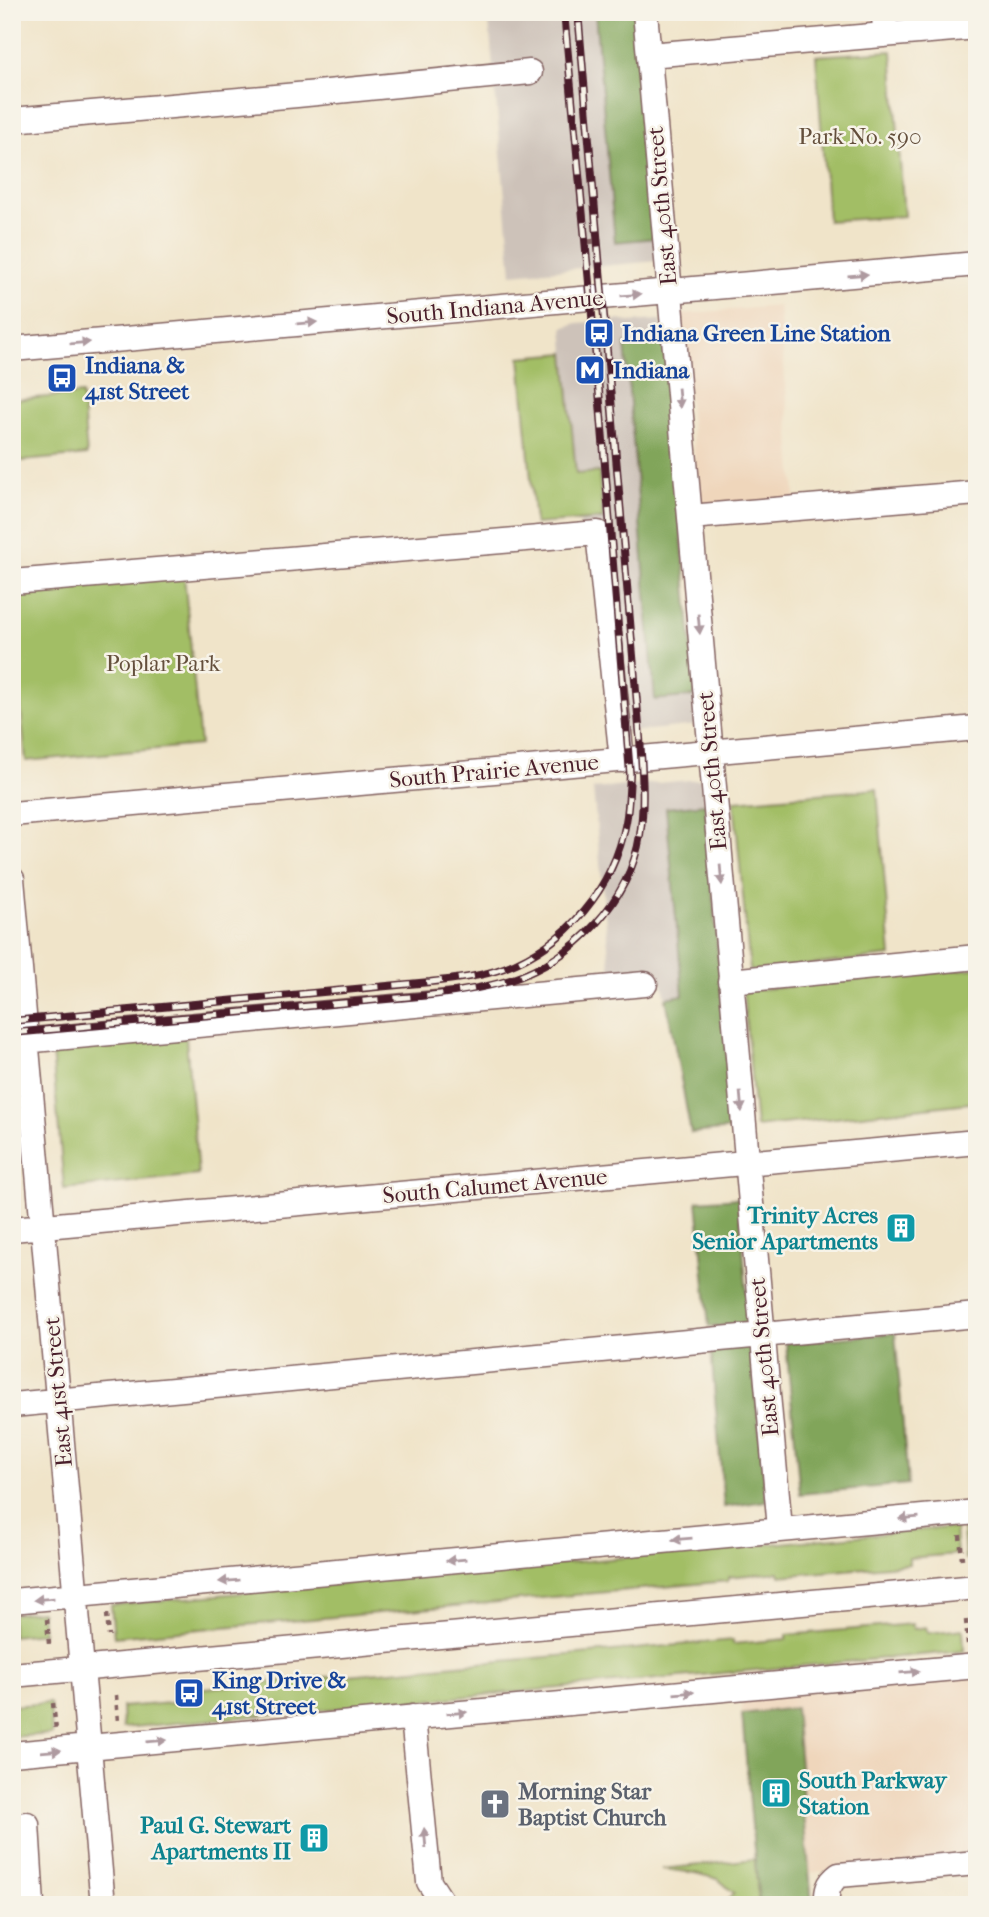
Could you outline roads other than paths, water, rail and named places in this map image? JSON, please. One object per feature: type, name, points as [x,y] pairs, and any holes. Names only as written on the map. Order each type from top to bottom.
[{"type":"street","name":"East 40th Street","points":[[645,12],[780,1530]]},
{"type":"street","points":[[649,55],[885,24],[977,27]]},
{"type":"street","points":[[12,120],[530,72]]},
{"type":"street","name":"South Indiana Avenue","points":[[12,349],[977,264]]},
{"type":"street","points":[[690,517],[977,493]]},
{"type":"street","points":[[12,582],[598,533],[622,760]]},
{"type":"street","name":"South Prairie Avenue","points":[[12,814],[977,728]]},
{"type":"street","name":"East 41st Street","points":[[12,879],[19,1041],[43,1227],[103,1905]]},
{"type":"street","points":[[730,981],[977,957]]},
{"type":"street","points":[[19,1041],[645,984]]},
{"type":"street","name":"South Calumet Avenue","points":[[12,1229],[977,1142]]},
{"type":"street","points":[[12,1405],[977,1315]]},
{"type":"street","points":[[12,1601],[780,1530],[968,1519]]},
{"type":"street","points":[[12,1675],[977,1587]]},
{"type":"street","points":[[12,1754],[413,1717],[973,1658]]},
{"type":"street","points":[[413,1717],[429,1882],[444,1905]]},
{"type":"street","points":[[12,1826],[27,1824],[32,1905]]},
{"type":"street","points":[[827,1905],[826,1895],[831,1882],[839,1875],[977,1863]]},
{"type":"railway","points":[[12,1021],[430,982],[486,974],[527,958],[548,945],[584,911],[611,869],[626,822],[630,774],[599,391],[564,12]]},
{"type":"railway","points":[[12,1033],[431,995],[490,985],[533,971],[576,943],[595,925],[624,883],[640,835],[642,774],[578,12]]},
{"type":"place","name":"Indiana Green Line Station","points":[[599,333]]},
{"type":"place","name":"Indiana","points":[[590,370]]},
{"type":"place","name":"Indiana & 41st Street","points":[[62,378]]},
{"type":"place","name":"Trinity Acres Senior Apartments","points":[[901,1228]]},
{"type":"place","name":"King Drive & 41st Street","points":[[189,1693]]},
{"type":"place","name":"South Parkway Station","points":[[776,1793]]},
{"type":"place","name":"Morning Star Baptist Church","points":[[495,1804]]},
{"type":"place","name":"Paul G. Stewart Apartments II","points":[[314,1838]]},
{"type":"park label","name":"Park No. 590","points":[[860,136]]},
{"type":"park label","name":"Poplar Park","points":[[163,663]]}]
